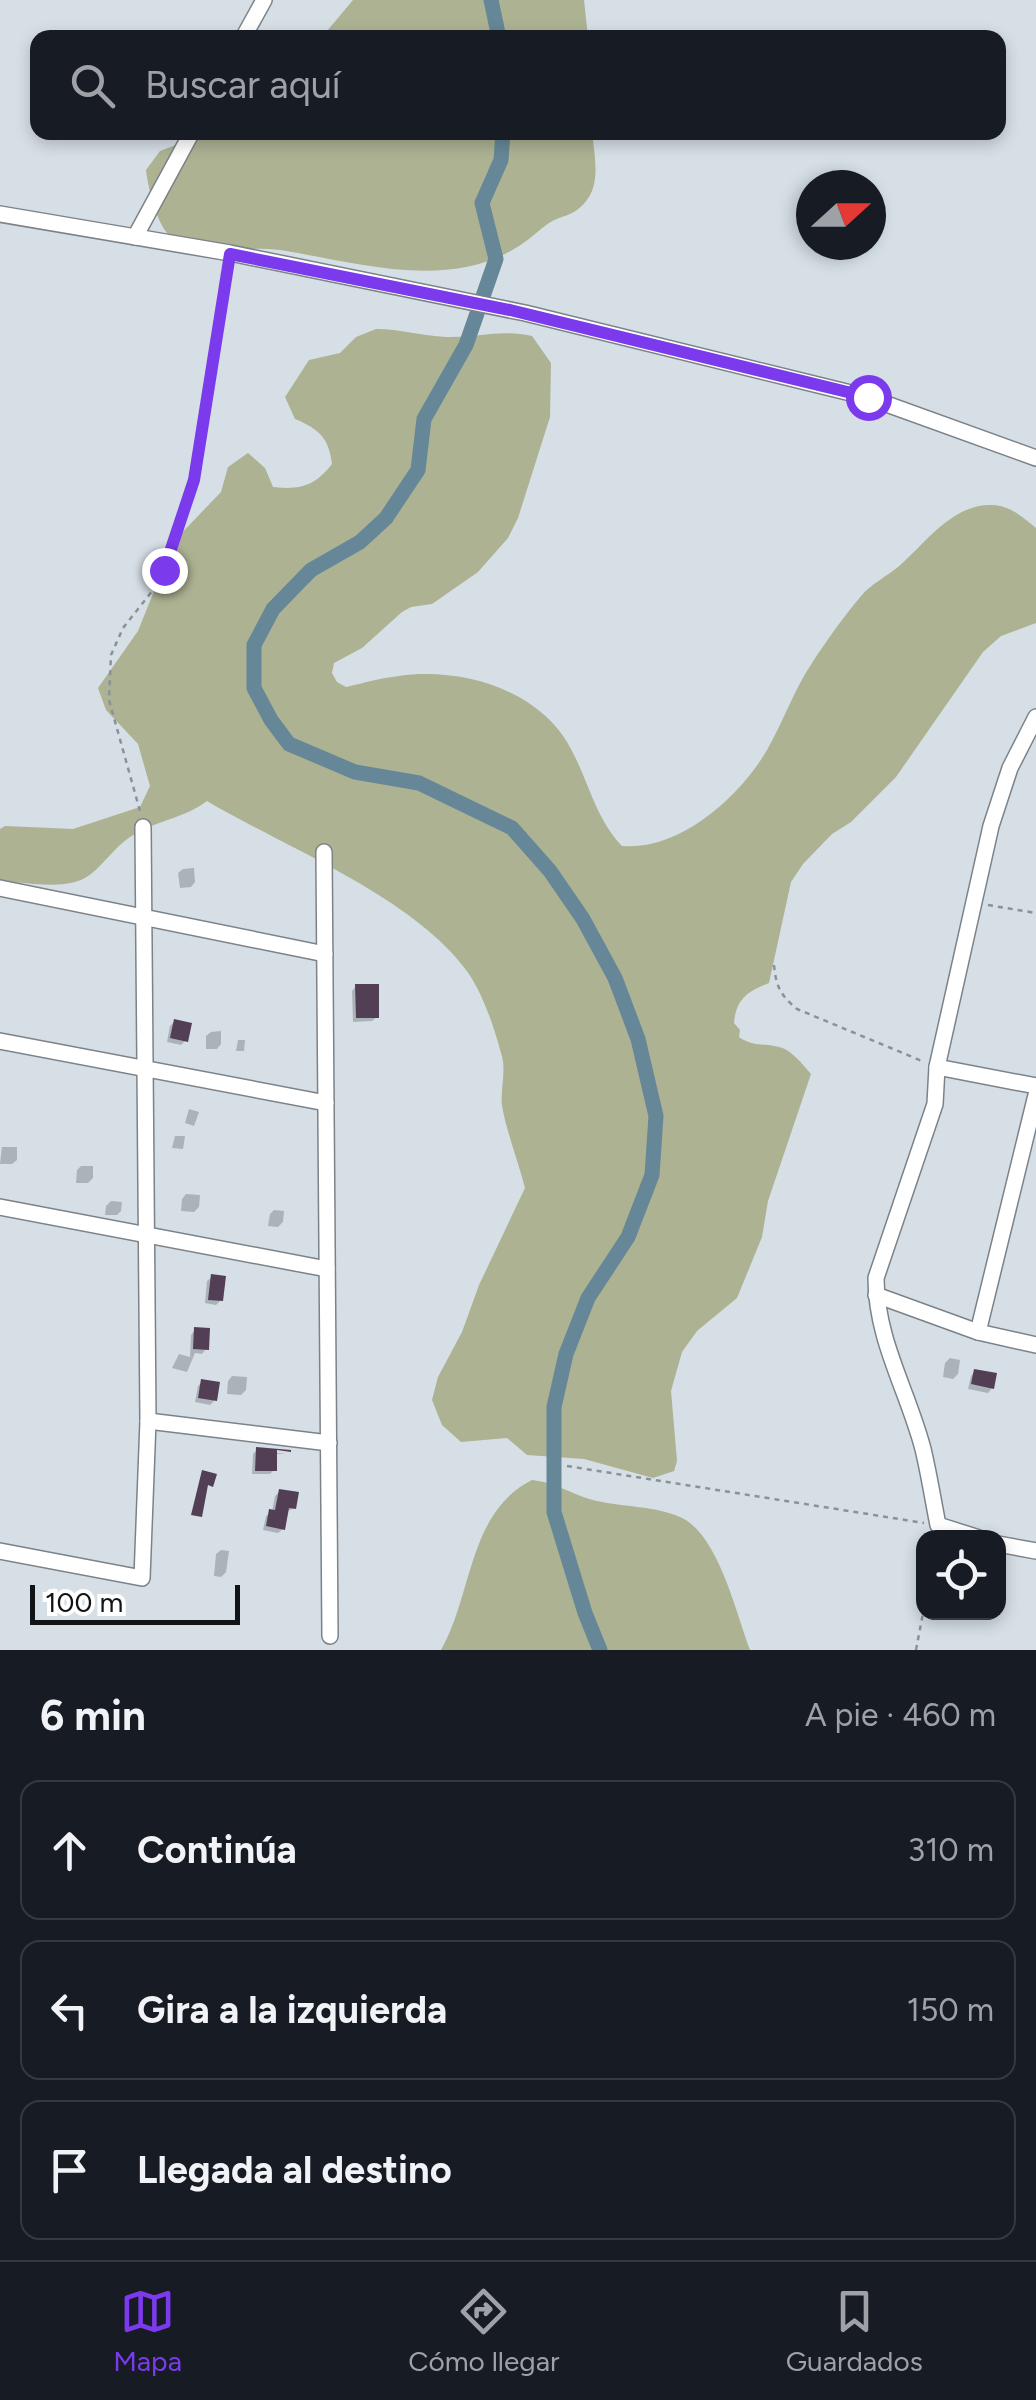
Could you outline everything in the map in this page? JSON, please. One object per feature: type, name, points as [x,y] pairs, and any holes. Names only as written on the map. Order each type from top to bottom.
[{"type":"street","points":[[247,30],[264,0]]},
{"type":"street","points":[[136,237],[188,140]]},
{"type":"street","points":[[0,214],[230,254],[510,310],[868,397],[1036,458]]},
{"type":"street","points":[[953,1530],[938,1525],[923,1448],[884,1340],[876,1278],[935,1104],[937,1067],[991,826],[1010,768],[1036,718]]},
{"type":"street","points":[[0,1551],[142,1578],[148,1420],[143,827]]},
{"type":"street","points":[[324,852],[330,1636]]},
{"type":"street","points":[[0,888],[324,954]]},
{"type":"street","points":[[0,1042],[326,1103]]},
{"type":"street","points":[[937,1067],[1036,1086]]},
{"type":"street","points":[[978,1332],[1036,1095]]},
{"type":"street","points":[[0,1207],[327,1269]]},
{"type":"street","points":[[876,1295],[978,1332],[1036,1345]]},
{"type":"street","points":[[148,1420],[328,1444]]},
{"type":"street","points":[[1006,1545],[1036,1551]]},
{"type":"path","points":[[143,827],[109,700],[110,656],[123,628],[154,590],[164,570],[194,480],[230,254]]},
{"type":"path","points":[[976,902],[1036,913]]},
{"type":"path","points":[[774,965],[776,985],[796,1008],[937,1067]]},
{"type":"path","points":[[567,1466],[938,1525]]},
{"type":"path","points":[[916,1650],[922,1620]]},
{"type":"green space","points":[[353,0],[584,0],[587,30],[328,30]]},
{"type":"green space","points":[[189,140],[593,140],[594,185],[577,210],[552,221],[519,246],[491,260],[462,268],[401,270],[280,250],[205,247],[177,240],[160,221],[146,170],[160,151]]},
{"type":"green space","points":[[376,329],[446,337],[510,333],[532,336],[551,363],[550,417],[508,538],[478,572],[432,604],[402,612],[362,648],[334,663],[332,673],[346,687],[399,676],[448,675],[498,687],[521,698],[559,730],[606,824],[622,846],[665,840],[686,830],[741,786],[767,750],[806,673],[849,611],[866,591],[939,528],[963,512],[997,505],[1015,512],[1036,528],[1036,623],[1001,636],[983,652],[896,777],[803,864],[791,882],[769,983],[749,993],[737,1008],[734,1023],[740,1030],[739,1037],[784,1049],[811,1074],[768,1201],[762,1237],[737,1298],[697,1331],[682,1352],[671,1391],[677,1461],[674,1471],[653,1478],[584,1459],[527,1455],[507,1438],[461,1442],[442,1425],[432,1400],[438,1377],[525,1188],[502,1106],[503,1059],[495,1033],[469,974],[446,947],[384,898],[207,801],[130,837],[82,880],[47,885],[0,881],[0,829],[5,826],[73,829],[140,807],[150,786],[138,744],[106,710],[98,688],[138,631],[174,541],[221,492],[228,467],[248,453],[265,468],[273,487],[291,488],[313,482],[332,464],[325,441],[295,419],[285,397],[309,360],[340,353],[356,337]]},
{"type":"green space","points":[[532,1480],[597,1501],[670,1513],[693,1526],[715,1556],[750,1650],[441,1650],[474,1556],[495,1512],[511,1494]]},
{"type":"building","points":[[355,984],[379,984],[379,1018],[356,1018]]},
{"type":"building","points":[[174,1019],[192,1023],[188,1042],[170,1038]]},
{"type":"building","points":[[211,1274],[226,1276],[223,1301],[208,1300]]},
{"type":"building","points":[[194,1327],[210,1328],[209,1350],[193,1349]]},
{"type":"building","points":[[974,1369],[997,1373],[994,1389],[971,1384]]},
{"type":"building","points":[[201,1379],[220,1382],[217,1401],[198,1398]]},
{"type":"building","points":[[256,1447],[291,1450],[291,1452],[277,1450],[277,1471],[255,1471]]},
{"type":"building","points":[[202,1470],[217,1474],[213,1487],[208,1485],[202,1517],[191,1515]]},
{"type":"building","points":[[279,1489],[299,1492],[296,1509],[289,1508],[285,1530],[266,1526],[269,1509],[275,1510]]},
{"type":"waterway","points":[[491,0],[497,30]]},
{"type":"waterway","points":[[502,140],[501,160],[482,203],[496,259],[466,345],[424,419],[418,470],[386,518],[360,542],[311,570],[273,609],[254,645],[254,688],[289,744],[355,772],[419,783],[512,828],[550,871],[583,919],[615,978],[638,1039],[656,1116],[652,1175],[628,1237],[588,1298],[566,1354],[554,1407],[554,1512],[600,1650]]},
{"type":"route","points":[[164,570],[194,480],[230,254],[510,310],[868,397]]}]
